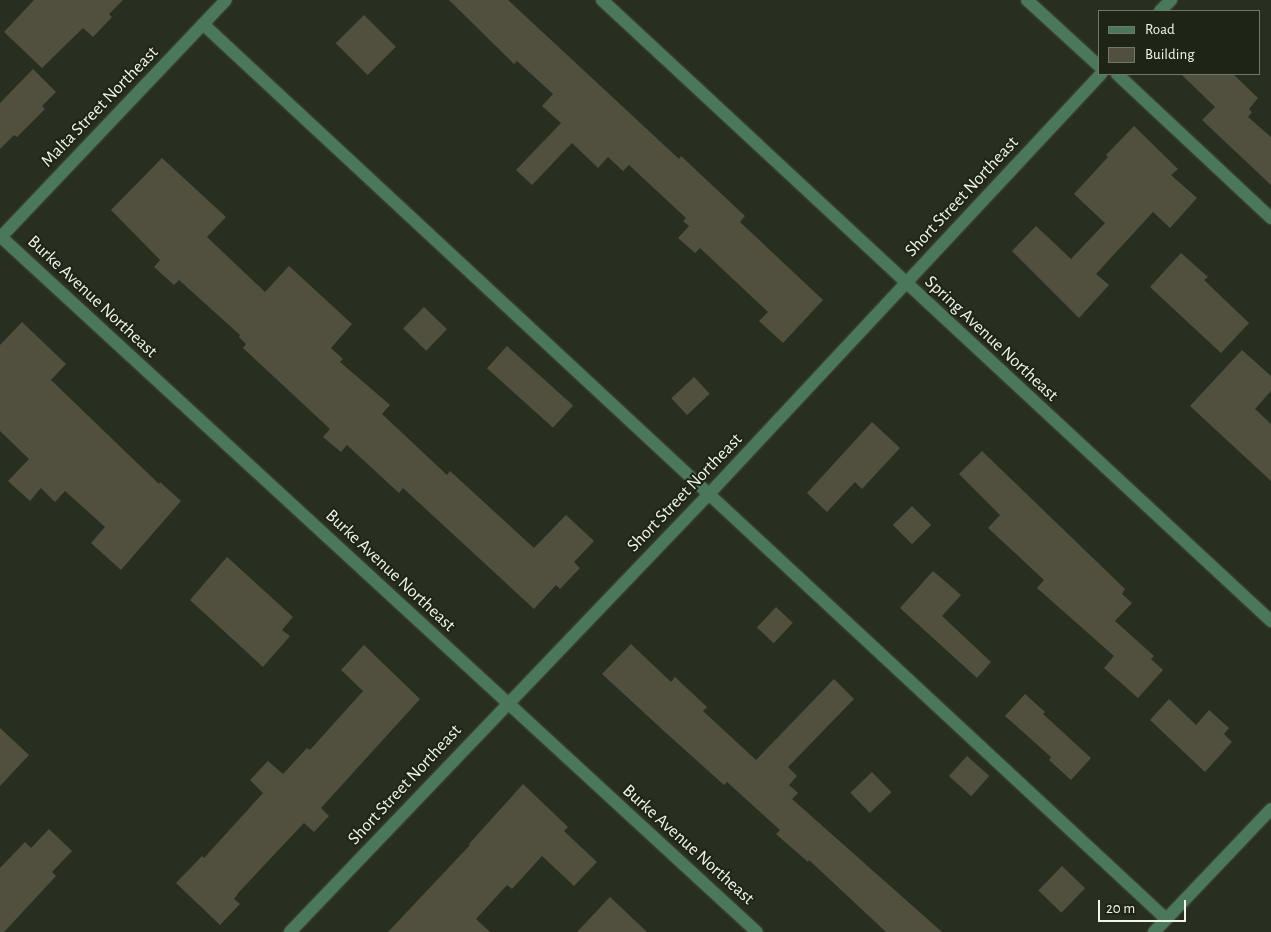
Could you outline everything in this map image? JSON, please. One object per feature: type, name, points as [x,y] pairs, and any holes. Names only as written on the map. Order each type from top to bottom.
[{"type":"street","name":"Malta Street Northeast","points":[[0,237],[226,0]]},
{"type":"street","name":"Spring Avenue Northeast","points":[[602,0],[1271,621]]},
{"type":"street","points":[[1027,0],[1098,65]]},
{"type":"street","points":[[1161,10],[1171,0]]},
{"type":"street","points":[[203,24],[1166,919]]},
{"type":"street","name":"Short Street Northeast","points":[[290,932],[709,494],[1100,75]]},
{"type":"street","points":[[1118,75],[1271,218]]},
{"type":"street","name":"Burke Avenue Northeast","points":[[0,237],[757,932]]},
{"type":"street","points":[[1154,932],[1271,809]]},
{"type":"building","points":[[34,0],[123,0],[109,14],[112,17],[93,37],[83,28],[42,68],[4,32]]},
{"type":"building","points":[[449,0],[508,0],[679,159],[681,156],[745,216],[740,222],[823,300],[783,343],[759,321],[768,312],[700,248],[695,253],[678,238],[689,226],[683,221],[686,218],[629,165],[623,171],[608,157],[598,168],[572,143],[532,185],[516,170],[561,123],[542,106],[553,94],[517,61],[514,64]]},
{"type":"building","points":[[364,15],[396,47],[368,75],[336,43]]},
{"type":"building","points":[[33,69],[56,92],[42,106],[45,109],[17,137],[14,135],[0,149],[0,103]]},
{"type":"building","points":[[1182,75],[1234,75],[1258,98],[1249,109],[1252,112],[1248,117],[1271,137],[1271,185],[1202,120],[1215,107]]},
{"type":"building","points":[[1134,126],[1178,169],[1171,175],[1197,198],[1170,228],[1153,212],[1096,274],[1109,285],[1079,318],[1012,251],[1036,226],[1071,259],[1105,223],[1074,194],[1108,157],[1106,155]]},
{"type":"building","points":[[162,158],[226,217],[207,237],[265,292],[289,266],[352,324],[331,348],[343,359],[340,362],[390,405],[382,414],[447,475],[450,471],[534,548],[566,515],[594,541],[574,562],[580,568],[560,589],[556,585],[534,609],[403,488],[399,493],[347,445],[341,452],[323,437],[330,429],[243,348],[246,344],[239,337],[240,335],[179,280],[174,285],[154,267],[160,260],[111,210]]},
{"type":"building","points":[[1181,253],[1208,277],[1204,280],[1249,323],[1221,353],[1150,287]]},
{"type":"building","points":[[424,307],[447,329],[426,351],[403,329]]},
{"type":"building","points":[[22,322],[66,364],[51,380],[159,484],[160,482],[181,501],[121,570],[91,543],[105,527],[65,491],[55,502],[41,488],[30,501],[8,481],[29,459],[0,431],[0,345]]},
{"type":"building","points":[[507,346],[573,406],[553,428],[487,368]]},
{"type":"building","points":[[1242,350],[1271,376],[1271,391],[1255,409],[1271,424],[1271,481],[1190,406]]},
{"type":"building","points":[[694,377],[710,394],[687,415],[671,398]]},
{"type":"building","points":[[872,422],[900,448],[862,489],[855,482],[827,512],[807,493]]},
{"type":"building","points":[[982,451],[1125,589],[1122,594],[1132,603],[1115,621],[1154,656],[1151,659],[1163,670],[1138,698],[1104,668],[1114,656],[1037,588],[1044,580],[988,528],[1000,515],[959,474]]},
{"type":"building","points":[[912,506],[931,525],[912,544],[893,525]]},
{"type":"building","points":[[227,557],[293,617],[282,630],[290,636],[263,667],[190,600]]},
{"type":"building","points":[[933,571],[961,595],[942,616],[991,662],[977,678],[900,608]]},
{"type":"building","points":[[776,607],[793,623],[774,643],[757,627]]},
{"type":"building","points":[[631,644],[671,682],[675,677],[707,707],[703,711],[756,760],[834,679],[854,699],[788,767],[797,776],[789,785],[798,793],[792,799],[942,932],[886,932],[809,860],[808,862],[776,834],[780,830],[727,782],[724,785],[602,674]]},
{"type":"building","points":[[364,645],[420,699],[321,808],[329,816],[314,832],[304,823],[239,892],[234,899],[240,904],[220,925],[176,883],[202,856],[204,858],[263,793],[250,780],[268,761],[283,774],[307,748],[310,750],[363,691],[341,670]]},
{"type":"building","points":[[1025,694],[1045,712],[1043,714],[1091,758],[1071,780],[1049,760],[1051,757],[1005,716]]},
{"type":"building","points":[[1169,699],[1196,725],[1209,710],[1229,728],[1224,734],[1232,742],[1205,772],[1150,720]]},
{"type":"building","points":[[0,728],[29,755],[0,786]]},
{"type":"building","points":[[967,756],[989,776],[971,796],[949,776]]},
{"type":"building","points":[[872,772],[891,792],[870,813],[850,793]]},
{"type":"building","points":[[523,784],[568,827],[564,831],[597,862],[574,886],[542,856],[512,889],[507,885],[476,919],[490,932],[388,932],[470,845]]},
{"type":"building","points":[[49,829],[72,851],[52,872],[56,876],[4,932],[0,932],[0,868],[25,842],[31,848]]},
{"type":"building","points":[[1062,866],[1085,888],[1061,913],[1038,890]]},
{"type":"building","points":[[610,897],[647,932],[577,932]]}]
